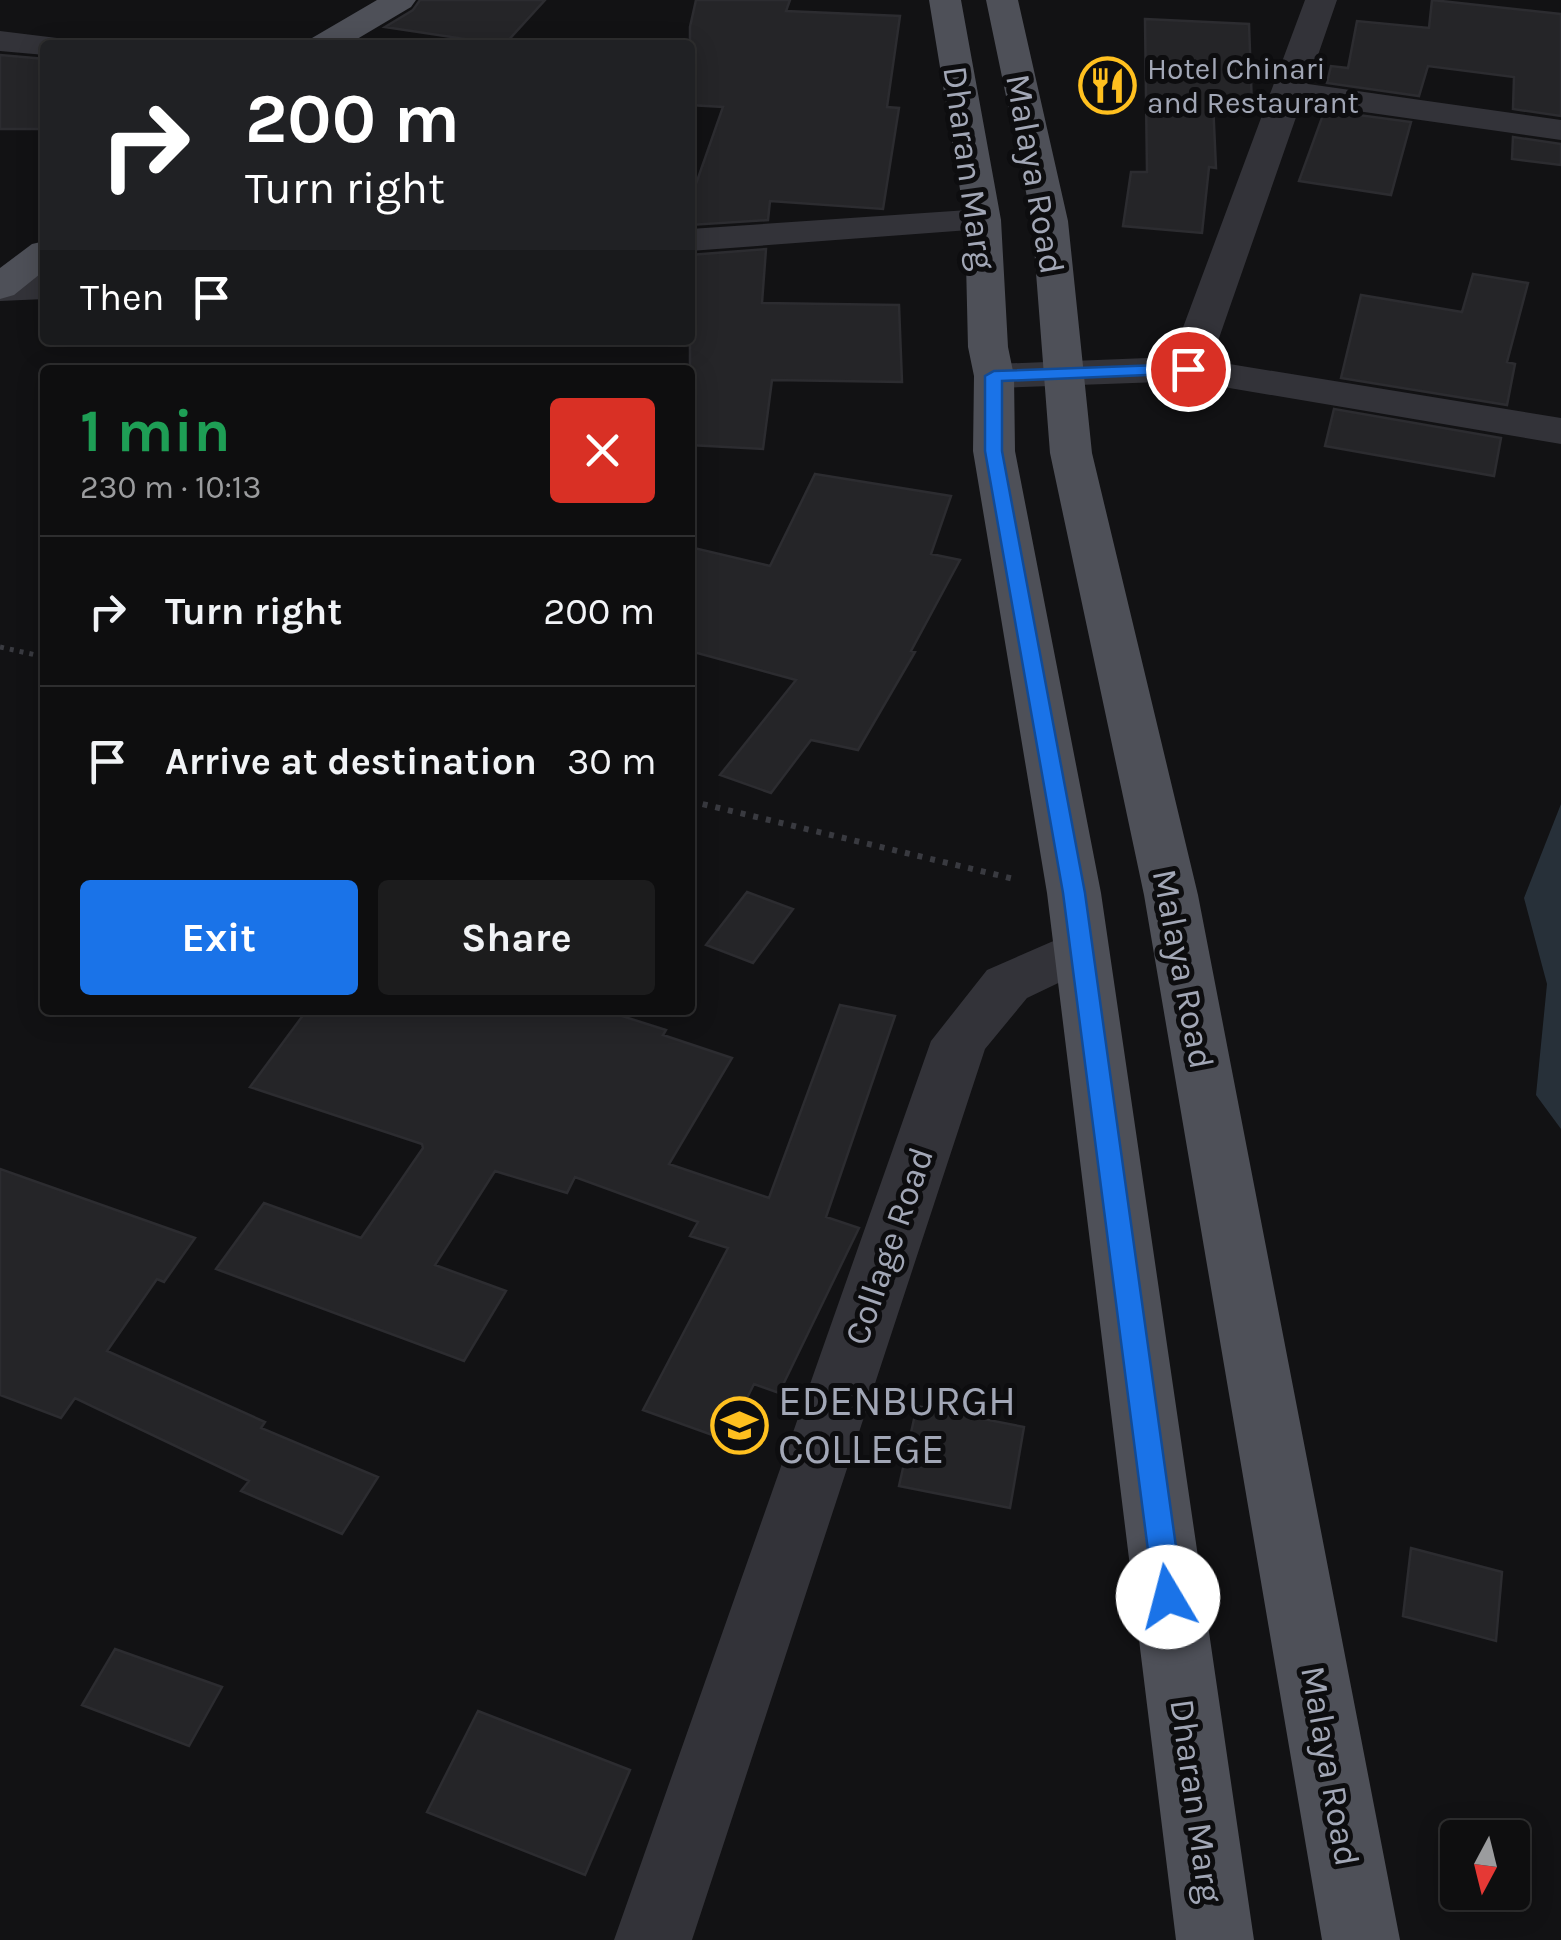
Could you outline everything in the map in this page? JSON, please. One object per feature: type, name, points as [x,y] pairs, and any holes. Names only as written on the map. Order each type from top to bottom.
[{"type":"main road","points":[[332,40],[400,0]]},
{"type":"main road","name":"Dharan Marg","points":[[945,0],[983,220],[988,347],[994,376],[994,451],[1077,921],[1214,1940]]},
{"type":"main road","name":"Malaya Road","points":[[1002,0],[1050,222],[1071,453],[1171,895],[1361,1940]]},
{"type":"main road","points":[[0,288],[40,256]]},
{"type":"street","points":[[1188,369],[1322,0]]},
{"type":"street","points":[[0,41],[40,45]]},
{"type":"street","points":[[1288,91],[1561,130]]},
{"type":"street","points":[[695,240],[983,220]]},
{"type":"street","points":[[0,288],[40,287]]},
{"type":"street","points":[[994,376],[1188,369],[1561,432]]},
{"type":"street","name":"Collage Road","points":[[653,1940],[960,1041],[1008,984],[1077,921]]},
{"type":"path","points":[[0,647],[40,656]]},
{"type":"path","points":[[695,803],[1077,921]]},
{"type":"shaded area","points":[[1561,804],[1561,1129],[1536,1095],[1547,984],[1524,898]]},
{"type":"building","points":[[420,0],[545,0],[509,40],[471,40],[385,27],[413,10]]},
{"type":"building","points":[[696,0],[790,0],[786,11],[900,16],[887,107],[899,108],[883,209],[770,201],[768,220],[695,225],[695,187],[723,107],[695,105],[695,40],[690,40]]},
{"type":"building","points":[[1432,0],[1561,14],[1561,116],[1513,109],[1514,77],[1428,66],[1419,96],[1327,83],[1331,66],[1348,68],[1357,21],[1429,28]]},
{"type":"building","points":[[1145,19],[1249,24],[1252,107],[1213,102],[1216,168],[1209,167],[1202,233],[1123,226],[1131,172],[1147,172]]},
{"type":"building","points":[[0,55],[40,59],[40,129],[0,129]]},
{"type":"building","points":[[1321,110],[1411,122],[1391,195],[1299,181],[1323,115],[1319,114]]},
{"type":"building","points":[[1513,137],[1561,144],[1561,165],[1512,159]]},
{"type":"building","points":[[766,249],[762,303],[899,305],[902,382],[772,380],[763,449],[695,445],[695,365],[690,365],[690,345],[695,345],[695,255]]},
{"type":"building","points":[[1473,274],[1528,283],[1507,362],[1515,364],[1507,405],[1341,378],[1361,295],[1462,312]]},
{"type":"building","points":[[1334,409],[1501,438],[1494,476],[1325,446]]},
{"type":"building","points":[[815,474],[951,496],[931,554],[960,560],[911,651],[915,652],[858,750],[811,740],[771,793],[720,775],[796,680],[695,652],[695,548],[770,566]]},
{"type":"building","points":[[747,892],[793,909],[753,963],[706,945]]},
{"type":"building","points":[[840,1005],[895,1016],[826,1217],[859,1228],[779,1393],[754,1384],[726,1440],[643,1410],[728,1248],[690,1236],[698,1222],[575,1177],[567,1193],[495,1171],[435,1265],[506,1291],[464,1361],[216,1269],[264,1203],[361,1238],[423,1148],[422,1144],[250,1087],[303,1015],[619,1015],[666,1030],[663,1035],[732,1058],[669,1164],[769,1198]]},
{"type":"building","points":[[0,1169],[195,1238],[164,1282],[157,1279],[107,1351],[265,1422],[261,1428],[378,1477],[342,1534],[241,1491],[249,1481],[75,1398],[61,1418],[0,1395]]},
{"type":"building","points":[[917,1406],[1024,1427],[1010,1508],[899,1486]]},
{"type":"building","points":[[1411,1548],[1502,1572],[1496,1641],[1403,1616]]},
{"type":"building","points":[[115,1649],[222,1687],[189,1746],[82,1705]]},
{"type":"building","points":[[478,1711],[630,1770],[585,1875],[427,1812]]},
{"type":"place","name":"Hotel Chinari and Restaurant","points":[[1108,86]]},
{"type":"place","name":"EDENBURGH COLLEGE","points":[[739,1425]]},
{"type":"route","points":[[1168,1597],[1074,893],[994,451],[994,376],[1188,369]]}]
